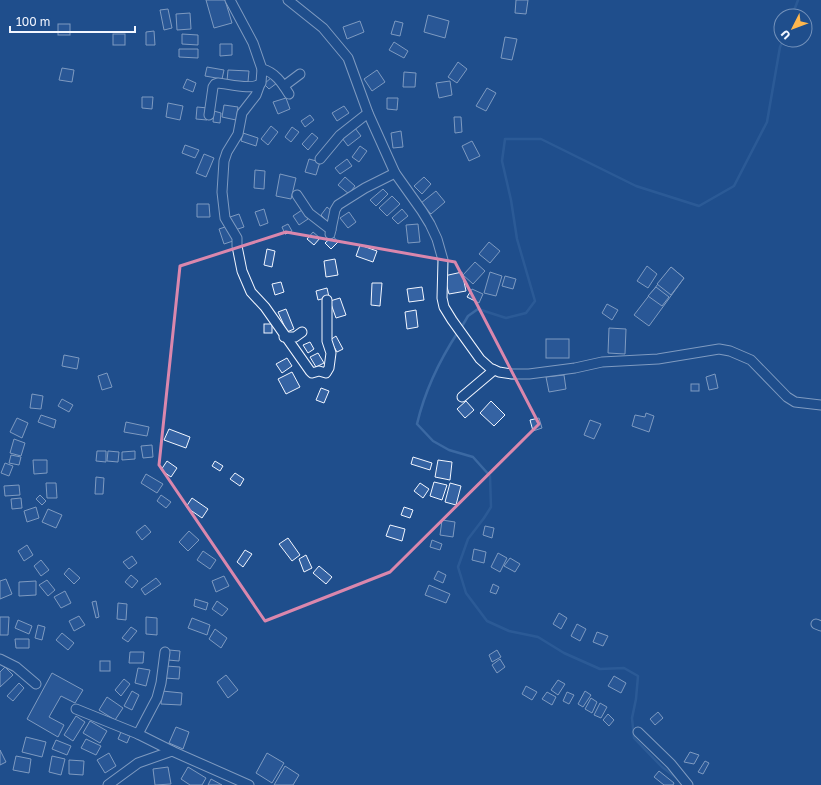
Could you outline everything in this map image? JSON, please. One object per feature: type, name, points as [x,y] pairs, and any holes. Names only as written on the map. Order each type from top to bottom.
[{"type":"street","points":[[230,0],[253,43],[262,69],[262,78],[256,95],[242,114],[238,134],[227,152],[224,161],[222,192],[225,218],[237,238],[242,271],[251,292],[265,307],[284,337],[312,373],[319,371],[326,373],[329,368],[331,353],[327,341],[327,300]]},
{"type":"street","points":[[288,0],[323,28],[344,52],[352,66],[368,112],[394,173],[422,211],[437,239],[443,260],[442,298],[444,307],[480,359],[494,370],[512,374],[529,374],[575,368],[602,362],[658,359],[719,349],[741,354],[751,360],[787,397],[795,402],[821,405]]},
{"type":"street","points":[[262,69],[274,74],[287,90],[300,74]]},
{"type":"street","points":[[209,115],[213,87],[215,84],[218,83],[249,87],[258,86],[260,84]]},
{"type":"street","points":[[320,159],[340,135],[368,112]]},
{"type":"street","points":[[297,195],[309,213],[330,232],[335,210],[338,205],[365,188],[394,173]]},
{"type":"street","points":[[284,337],[295,337],[302,332]]},
{"type":"street","points":[[462,397],[494,370]]},
{"type":"street","points":[[138,734],[157,698],[162,683],[165,652]]},
{"type":"street","points":[[0,659],[16,667],[36,684]]},
{"type":"street","points":[[76,709],[138,734],[172,751],[249,785]]},
{"type":"street","points":[[638,732],[686,781]]},
{"type":"street","points":[[108,785],[138,763],[172,751]]},
{"type":"highlighted area","points":[[286,232],[455,262],[539,424],[390,572],[265,621],[159,465],[180,266]]},
{"type":"building","points":[[206,0],[225,0],[232,23],[214,28]]},
{"type":"building","points":[[516,0],[528,0],[526,14],[515,13]]},
{"type":"building","points":[[168,9],[172,28],[164,30],[160,10]]},
{"type":"building","points":[[190,13],[191,29],[177,30],[176,14]]},
{"type":"building","points":[[428,15],[449,21],[445,38],[424,32]]},
{"type":"building","points":[[360,21],[364,32],[347,39],[343,27]]},
{"type":"building","points":[[395,21],[403,23],[400,36],[391,34]]},
{"type":"building","points":[[58,24],[70,24],[70,35],[58,35]]},
{"type":"building","points":[[154,31],[155,45],[146,45],[146,32]]},
{"type":"building","points":[[113,34],[125,34],[125,45],[113,45]]},
{"type":"building","points":[[182,34],[198,35],[198,45],[182,44]]},
{"type":"building","points":[[505,37],[517,39],[512,60],[501,58]]},
{"type":"building","points":[[394,42],[408,51],[404,58],[389,50]]},
{"type":"building","points":[[220,44],[232,44],[232,55],[220,56]]},
{"type":"building","points":[[179,49],[198,49],[198,58],[179,57]]},
{"type":"building","points":[[458,62],[467,69],[457,83],[448,77]]},
{"type":"building","points":[[207,67],[224,70],[222,79],[205,76]]},
{"type":"building","points":[[62,68],[74,70],[72,82],[59,80]]},
{"type":"building","points":[[228,70],[249,71],[248,82],[227,81]]},
{"type":"building","points":[[377,70],[385,82],[372,91],[364,79]]},
{"type":"building","points":[[404,72],[416,73],[415,87],[403,87]]},
{"type":"building","points":[[272,77],[277,83],[269,89],[264,84]]},
{"type":"building","points":[[187,79],[196,83],[193,92],[183,88]]},
{"type":"building","points":[[450,81],[452,95],[439,98],[436,83]]},
{"type":"building","points":[[487,88],[496,93],[486,111],[476,106]]},
{"type":"building","points":[[142,97],[153,97],[152,109],[142,108]]},
{"type":"building","points":[[286,98],[290,109],[278,114],[273,102]]},
{"type":"building","points":[[387,98],[398,98],[397,110],[387,109]]},
{"type":"building","points":[[168,103],[183,106],[180,120],[166,117]]},
{"type":"building","points":[[224,105],[238,107],[236,120],[222,117]]},
{"type":"building","points":[[344,106],[349,113],[337,121],[332,113]]},
{"type":"building","points":[[197,107],[208,108],[207,120],[196,119]]},
{"type":"building","points":[[214,111],[221,113],[220,123],[213,122]]},
{"type":"building","points":[[310,115],[314,120],[305,127],[301,121]]},
{"type":"building","points":[[454,117],[461,117],[462,132],[455,133]]},
{"type":"building","points":[[271,126],[278,132],[268,145],[261,139]]},
{"type":"building","points":[[292,127],[299,132],[291,142],[285,137]]},
{"type":"building","points":[[355,128],[361,136],[348,146],[342,138]]},
{"type":"building","points":[[401,131],[403,147],[393,148],[391,133]]},
{"type":"building","points":[[243,133],[258,138],[256,146],[241,141]]},
{"type":"building","points":[[312,133],[318,138],[308,150],[302,144]]},
{"type":"building","points":[[472,141],[480,156],[469,161],[462,146]]},
{"type":"building","points":[[185,145],[199,150],[195,158],[182,153]]},
{"type":"building","points":[[360,146],[367,151],[359,162],[352,157]]},
{"type":"building","points":[[204,154],[214,158],[206,177],[196,173]]},
{"type":"building","points":[[309,159],[320,162],[316,175],[305,172]]},
{"type":"building","points":[[347,159],[352,166],[340,174],[335,168]]},
{"type":"building","points":[[255,170],[265,171],[264,189],[254,188]]},
{"type":"building","points":[[280,174],[296,178],[291,199],[276,196]]},
{"type":"building","points":[[345,177],[355,186],[349,194],[338,185]]},
{"type":"building","points":[[424,177],[431,184],[422,194],[414,186]]},
{"type":"building","points":[[383,189],[388,194],[376,206],[370,200]]},
{"type":"building","points":[[436,191],[445,202],[431,214],[421,203]]},
{"type":"building","points":[[392,196],[400,204],[387,216],[379,208]]},
{"type":"building","points":[[197,204],[209,204],[210,217],[197,217]]},
{"type":"building","points":[[327,207],[334,213],[327,221],[321,215]]},
{"type":"building","points":[[264,209],[268,223],[260,226],[255,212]]},
{"type":"building","points":[[402,209],[408,216],[398,224],[392,218]]},
{"type":"building","points":[[302,210],[308,219],[299,225],[293,216]]},
{"type":"building","points":[[349,212],[356,222],[348,228],[340,218]]},
{"type":"building","points":[[239,214],[244,227],[235,230],[230,217]]},
{"type":"building","points":[[288,224],[292,231],[285,234],[282,227]]},
{"type":"building","points":[[418,224],[420,242],[408,243],[406,225]]},
{"type":"building","points":[[228,226],[233,241],[224,244],[219,229]]},
{"type":"building","points":[[313,232],[320,238],[314,245],[307,239]]},
{"type":"building","points":[[333,236],[338,242],[331,249],[325,243]]},
{"type":"building","points":[[489,242],[500,251],[490,263],[479,254]]},
{"type":"building","points":[[360,245],[377,251],[373,262],[356,256]]},
{"type":"building","points":[[267,249],[275,251],[272,267],[264,265]]},
{"type":"building","points":[[335,259],[338,275],[326,277],[324,261]]},
{"type":"building","points":[[475,262],[485,271],[473,284],[463,275]]},
{"type":"building","points":[[647,266],[657,274],[648,288],[637,281]]},
{"type":"building","points":[[671,267],[684,278],[649,326],[634,315]]},
{"type":"building","points":[[671,267],[684,278],[671,295],[657,284]]},
{"type":"building","points":[[462,272],[466,291],[449,294],[444,276]]},
{"type":"building","points":[[490,272],[502,276],[496,296],[484,293]]},
{"type":"building","points":[[505,276],[516,279],[513,289],[502,286]]},
{"type":"building","points":[[281,282],[284,292],[275,295],[272,284]]},
{"type":"building","points":[[372,283],[382,283],[380,306],[371,305]]},
{"type":"building","points":[[422,287],[424,300],[409,302],[407,289]]},
{"type":"building","points":[[656,287],[669,297],[662,306],[648,296]]},
{"type":"building","points":[[327,288],[329,297],[318,300],[316,291]]},
{"type":"building","points":[[472,289],[483,294],[479,303],[467,297]]},
{"type":"building","points":[[340,298],[346,315],[336,318],[330,301]]},
{"type":"building","points":[[607,304],[618,310],[612,320],[602,313]]},
{"type":"building","points":[[286,309],[294,329],[287,332],[278,312]]},
{"type":"building","points":[[416,310],[418,327],[407,329],[405,312]]},
{"type":"building","points":[[264,324],[272,324],[272,333],[264,333]]},
{"type":"building","points":[[609,328],[626,329],[625,354],[608,353]]},
{"type":"building","points":[[336,336],[343,349],[337,352],[330,340]]},
{"type":"building","points":[[546,339],[569,339],[569,358],[546,358]]},
{"type":"building","points":[[310,342],[314,349],[308,353],[303,345]]},
{"type":"building","points":[[318,353],[324,363],[316,367],[310,357]]},
{"type":"building","points":[[64,355],[79,358],[77,369],[62,366]]},
{"type":"building","points":[[287,358],[292,366],[282,373],[276,364]]},
{"type":"building","points":[[292,372],[300,387],[286,394],[278,379]]},
{"type":"building","points":[[107,373],[112,387],[102,390],[98,376]]},
{"type":"building","points":[[715,374],[718,388],[709,390],[706,377]]},
{"type":"building","points":[[564,375],[566,389],[549,392],[546,377]]},
{"type":"building","points":[[691,384],[699,384],[699,391],[691,391]]},
{"type":"building","points":[[321,388],[329,391],[324,403],[316,400]]},
{"type":"building","points":[[32,394],[43,396],[41,409],[30,408]]},
{"type":"building","points":[[62,399],[73,405],[69,412],[58,406]]},
{"type":"building","points":[[466,401],[474,410],[465,418],[457,409]]},
{"type":"building","points":[[491,401],[505,415],[494,426],[480,413]]},
{"type":"building","points":[[646,413],[654,416],[649,432],[632,426],[635,415],[645,417]]},
{"type":"building","points":[[41,415],[56,420],[54,428],[38,422]]},
{"type":"building","points":[[17,418],[28,423],[22,438],[10,432]]},
{"type":"building","points":[[539,418],[542,428],[533,431],[530,420]]},
{"type":"building","points":[[590,420],[601,424],[594,439],[584,435]]},
{"type":"building","points":[[126,422],[149,427],[147,436],[124,432]]},
{"type":"building","points":[[169,429],[190,437],[186,448],[164,440]]},
{"type":"building","points":[[14,439],[25,443],[21,456],[10,453]]},
{"type":"building","points":[[152,445],[153,457],[143,458],[141,446]]},
{"type":"building","points":[[97,451],[106,451],[106,462],[96,461]]},
{"type":"building","points":[[108,451],[119,452],[118,462],[107,461]]},
{"type":"building","points":[[135,451],[135,459],[122,460],[122,452]]},
{"type":"building","points":[[11,455],[21,457],[19,465],[9,463]]},
{"type":"building","points":[[413,457],[432,463],[430,470],[411,464]]},
{"type":"building","points":[[33,460],[47,460],[47,473],[34,474]]},
{"type":"building","points":[[438,460],[452,462],[450,480],[435,477]]},
{"type":"building","points":[[167,461],[177,468],[171,477],[161,470]]},
{"type":"building","points":[[215,461],[223,466],[220,471],[212,466]]},
{"type":"building","points":[[5,463],[13,466],[9,476],[1,473]]},
{"type":"building","points":[[235,473],[244,479],[240,486],[230,479]]},
{"type":"building","points":[[146,474],[163,484],[157,493],[141,483]]},
{"type":"building","points":[[96,477],[104,478],[103,494],[95,494]]},
{"type":"building","points":[[434,482],[447,485],[442,500],[430,496]]},
{"type":"building","points":[[46,483],[56,483],[57,498],[47,498]]},
{"type":"building","points":[[420,483],[429,489],[423,498],[414,491]]},
{"type":"building","points":[[450,483],[461,486],[456,505],[445,502]]},
{"type":"building","points":[[19,485],[20,495],[5,496],[4,486]]},
{"type":"building","points":[[40,495],[46,501],[42,505],[36,499]]},
{"type":"building","points":[[161,495],[171,502],[166,508],[157,501]]},
{"type":"building","points":[[21,498],[22,508],[12,509],[11,499]]},
{"type":"building","points":[[192,498],[208,509],[202,518],[186,507]]},
{"type":"building","points":[[36,507],[39,518],[27,522],[24,511]]},
{"type":"building","points":[[404,507],[413,510],[410,518],[401,515]]},
{"type":"building","points":[[48,509],[62,515],[56,528],[42,522]]},
{"type":"building","points":[[442,520],[455,522],[453,537],[440,535]]},
{"type":"building","points":[[145,525],[151,532],[142,540],[136,532]]},
{"type":"building","points":[[390,525],[405,529],[402,541],[386,536]]},
{"type":"building","points":[[485,526],[494,528],[492,538],[483,535]]},
{"type":"building","points":[[189,531],[199,540],[188,551],[179,542]]},
{"type":"building","points":[[288,538],[300,555],[292,561],[279,544]]},
{"type":"building","points":[[432,540],[442,544],[440,550],[430,547]]},
{"type":"building","points":[[27,545],[33,555],[24,561],[18,551]]},
{"type":"building","points":[[474,549],[486,552],[484,563],[472,560]]},
{"type":"building","points":[[245,550],[252,554],[243,567],[237,562]]},
{"type":"building","points":[[203,551],[216,560],[210,569],[197,560]]},
{"type":"building","points":[[498,553],[507,558],[500,572],[491,567]]},
{"type":"building","points":[[306,555],[312,568],[304,572],[299,559]]},
{"type":"building","points":[[132,556],[137,563],[129,569],[123,562]]},
{"type":"building","points":[[510,558],[520,564],[515,572],[504,566]]},
{"type":"building","points":[[41,560],[49,570],[41,576],[34,566]]},
{"type":"building","points":[[319,566],[332,577],[326,584],[313,573]]},
{"type":"building","points":[[69,568],[80,578],[74,584],[64,574]]},
{"type":"building","points":[[438,571],[446,575],[443,583],[434,579]]},
{"type":"building","points":[[131,575],[138,581],[132,588],[125,582]]},
{"type":"building","points":[[224,576],[229,586],[216,592],[212,581]]},
{"type":"building","points":[[156,578],[161,584],[145,595],[141,589]]},
{"type":"building","points":[[6,579],[12,594],[0,599],[0,581]]},
{"type":"building","points":[[47,580],[55,590],[48,596],[39,585]]},
{"type":"building","points":[[36,581],[36,595],[19,596],[19,582]]},
{"type":"building","points":[[493,584],[499,587],[496,594],[490,592]]},
{"type":"building","points":[[429,585],[450,594],[446,603],[425,595]]},
{"type":"building","points":[[65,591],[71,603],[61,608],[54,597]]},
{"type":"building","points":[[195,599],[208,603],[206,610],[194,606]]},
{"type":"building","points":[[96,601],[99,617],[96,618],[92,602]]},
{"type":"building","points":[[217,601],[228,609],[222,616],[212,609]]},
{"type":"building","points":[[118,603],[127,604],[126,620],[117,619]]},
{"type":"building","points":[[559,613],[567,618],[561,629],[553,624]]},
{"type":"building","points":[[79,616],[85,625],[74,631],[69,621]]},
{"type":"building","points":[[0,617],[9,617],[8,635],[0,635]]},
{"type":"building","points":[[146,617],[157,618],[157,635],[146,634]]},
{"type":"building","points":[[192,618],[210,625],[207,635],[188,628]]},
{"type":"building","points":[[18,620],[32,626],[29,634],[15,628]]},
{"type":"building","points":[[577,624],[586,629],[580,641],[571,636]]},
{"type":"building","points":[[38,625],[45,627],[42,640],[35,638]]},
{"type":"building","points":[[131,627],[137,631],[128,642],[122,638]]},
{"type":"building","points":[[215,629],[227,638],[221,648],[209,639]]},
{"type":"building","points":[[597,632],[608,636],[603,646],[593,642]]},
{"type":"building","points":[[62,633],[74,643],[68,650],[56,640]]},
{"type":"building","points":[[15,639],[29,639],[29,648],[16,648]]},
{"type":"building","points":[[169,650],[180,651],[179,661],[168,660]]},
{"type":"building","points":[[497,650],[501,657],[492,662],[489,655]]},
{"type":"building","points":[[130,652],[144,652],[143,663],[129,663]]},
{"type":"building","points":[[500,659],[505,667],[497,673],[492,665]]},
{"type":"building","points":[[100,661],[110,661],[110,671],[100,671]]},
{"type":"building","points":[[166,666],[180,667],[179,679],[165,678]]},
{"type":"building","points":[[5,667],[13,675],[0,687],[0,672]]},
{"type":"building","points":[[138,668],[150,670],[146,686],[135,683]]},
{"type":"building","points":[[52,673],[83,690],[75,703],[61,696],[49,717],[64,725],[58,737],[27,719]]},
{"type":"building","points":[[226,675],[238,690],[228,698],[217,682]]},
{"type":"building","points":[[614,676],[626,683],[621,693],[608,686]]},
{"type":"building","points":[[124,679],[130,684],[121,696],[115,690]]},
{"type":"building","points":[[558,680],[565,684],[558,695],[551,690]]},
{"type":"building","points":[[19,683],[24,688],[13,701],[7,696]]},
{"type":"building","points":[[526,686],[537,692],[532,700],[522,694]]},
{"type":"building","points":[[132,691],[139,695],[132,710],[124,706]]},
{"type":"building","points":[[162,691],[182,693],[181,705],[161,704]]},
{"type":"building","points":[[585,691],[591,695],[583,707],[578,704]]},
{"type":"building","points":[[547,692],[556,697],[552,705],[542,699]]},
{"type":"building","points":[[567,692],[574,695],[569,704],[563,701]]},
{"type":"building","points":[[107,697],[123,708],[115,720],[99,710]]},
{"type":"building","points":[[591,698],[597,702],[592,713],[585,709]]},
{"type":"building","points":[[600,703],[607,707],[601,718],[594,715]]},
{"type":"building","points":[[658,712],[663,718],[655,725],[650,719]]},
{"type":"building","points":[[608,714],[614,720],[609,726],[603,720]]},
{"type":"building","points":[[76,716],[85,722],[73,741],[64,735]]},
{"type":"building","points":[[90,721],[107,731],[100,743],[83,733]]},
{"type":"building","points":[[176,727],[189,732],[183,749],[169,743]]},
{"type":"building","points":[[121,732],[130,736],[127,743],[118,739]]},
{"type":"building","points":[[26,737],[46,742],[42,757],[22,752]]},
{"type":"building","points":[[86,739],[101,746],[96,755],[81,748]]},
{"type":"building","points":[[56,740],[71,746],[67,755],[52,749]]},
{"type":"building","points":[[0,750],[6,762],[0,765]]},
{"type":"building","points":[[690,752],[699,755],[694,764],[684,762]]},
{"type":"building","points":[[109,753],[116,766],[105,773],[97,760]]},
{"type":"building","points":[[267,753],[284,763],[272,783],[256,773]]},
{"type":"building","points":[[16,756],[31,759],[29,773],[13,770]]},
{"type":"building","points":[[52,756],[65,759],[61,775],[49,772]]},
{"type":"building","points":[[69,760],[84,761],[83,775],[69,774]]},
{"type":"building","points":[[705,761],[709,763],[703,774],[698,772]]},
{"type":"building","points":[[285,766],[299,775],[293,785],[274,785]]},
{"type":"building","points":[[168,767],[171,784],[155,785],[153,769]]},
{"type":"building","points":[[188,767],[206,778],[202,785],[190,785],[181,779]]},
{"type":"building","points":[[659,771],[674,783],[673,785],[664,785],[654,777]]},
{"type":"building","points":[[211,779],[222,785],[208,785]]},
{"type":"waterway","points":[[795,8],[798,0]]},
{"type":"waterway","points":[[461,328],[468,316],[478,309],[506,318],[526,313],[535,301],[517,239],[511,200],[502,161],[505,139],[541,139],[636,186],[699,206],[734,186],[767,122],[780,48]]},
{"type":"waterway","points":[[458,332],[433,376],[424,399],[417,424],[433,441],[449,450],[473,457],[490,476],[491,507],[468,539],[458,567],[466,593],[487,621],[509,631],[538,637],[564,653],[600,669],[624,668],[638,676],[636,699],[632,718],[634,738],[662,767],[678,779]]}]
